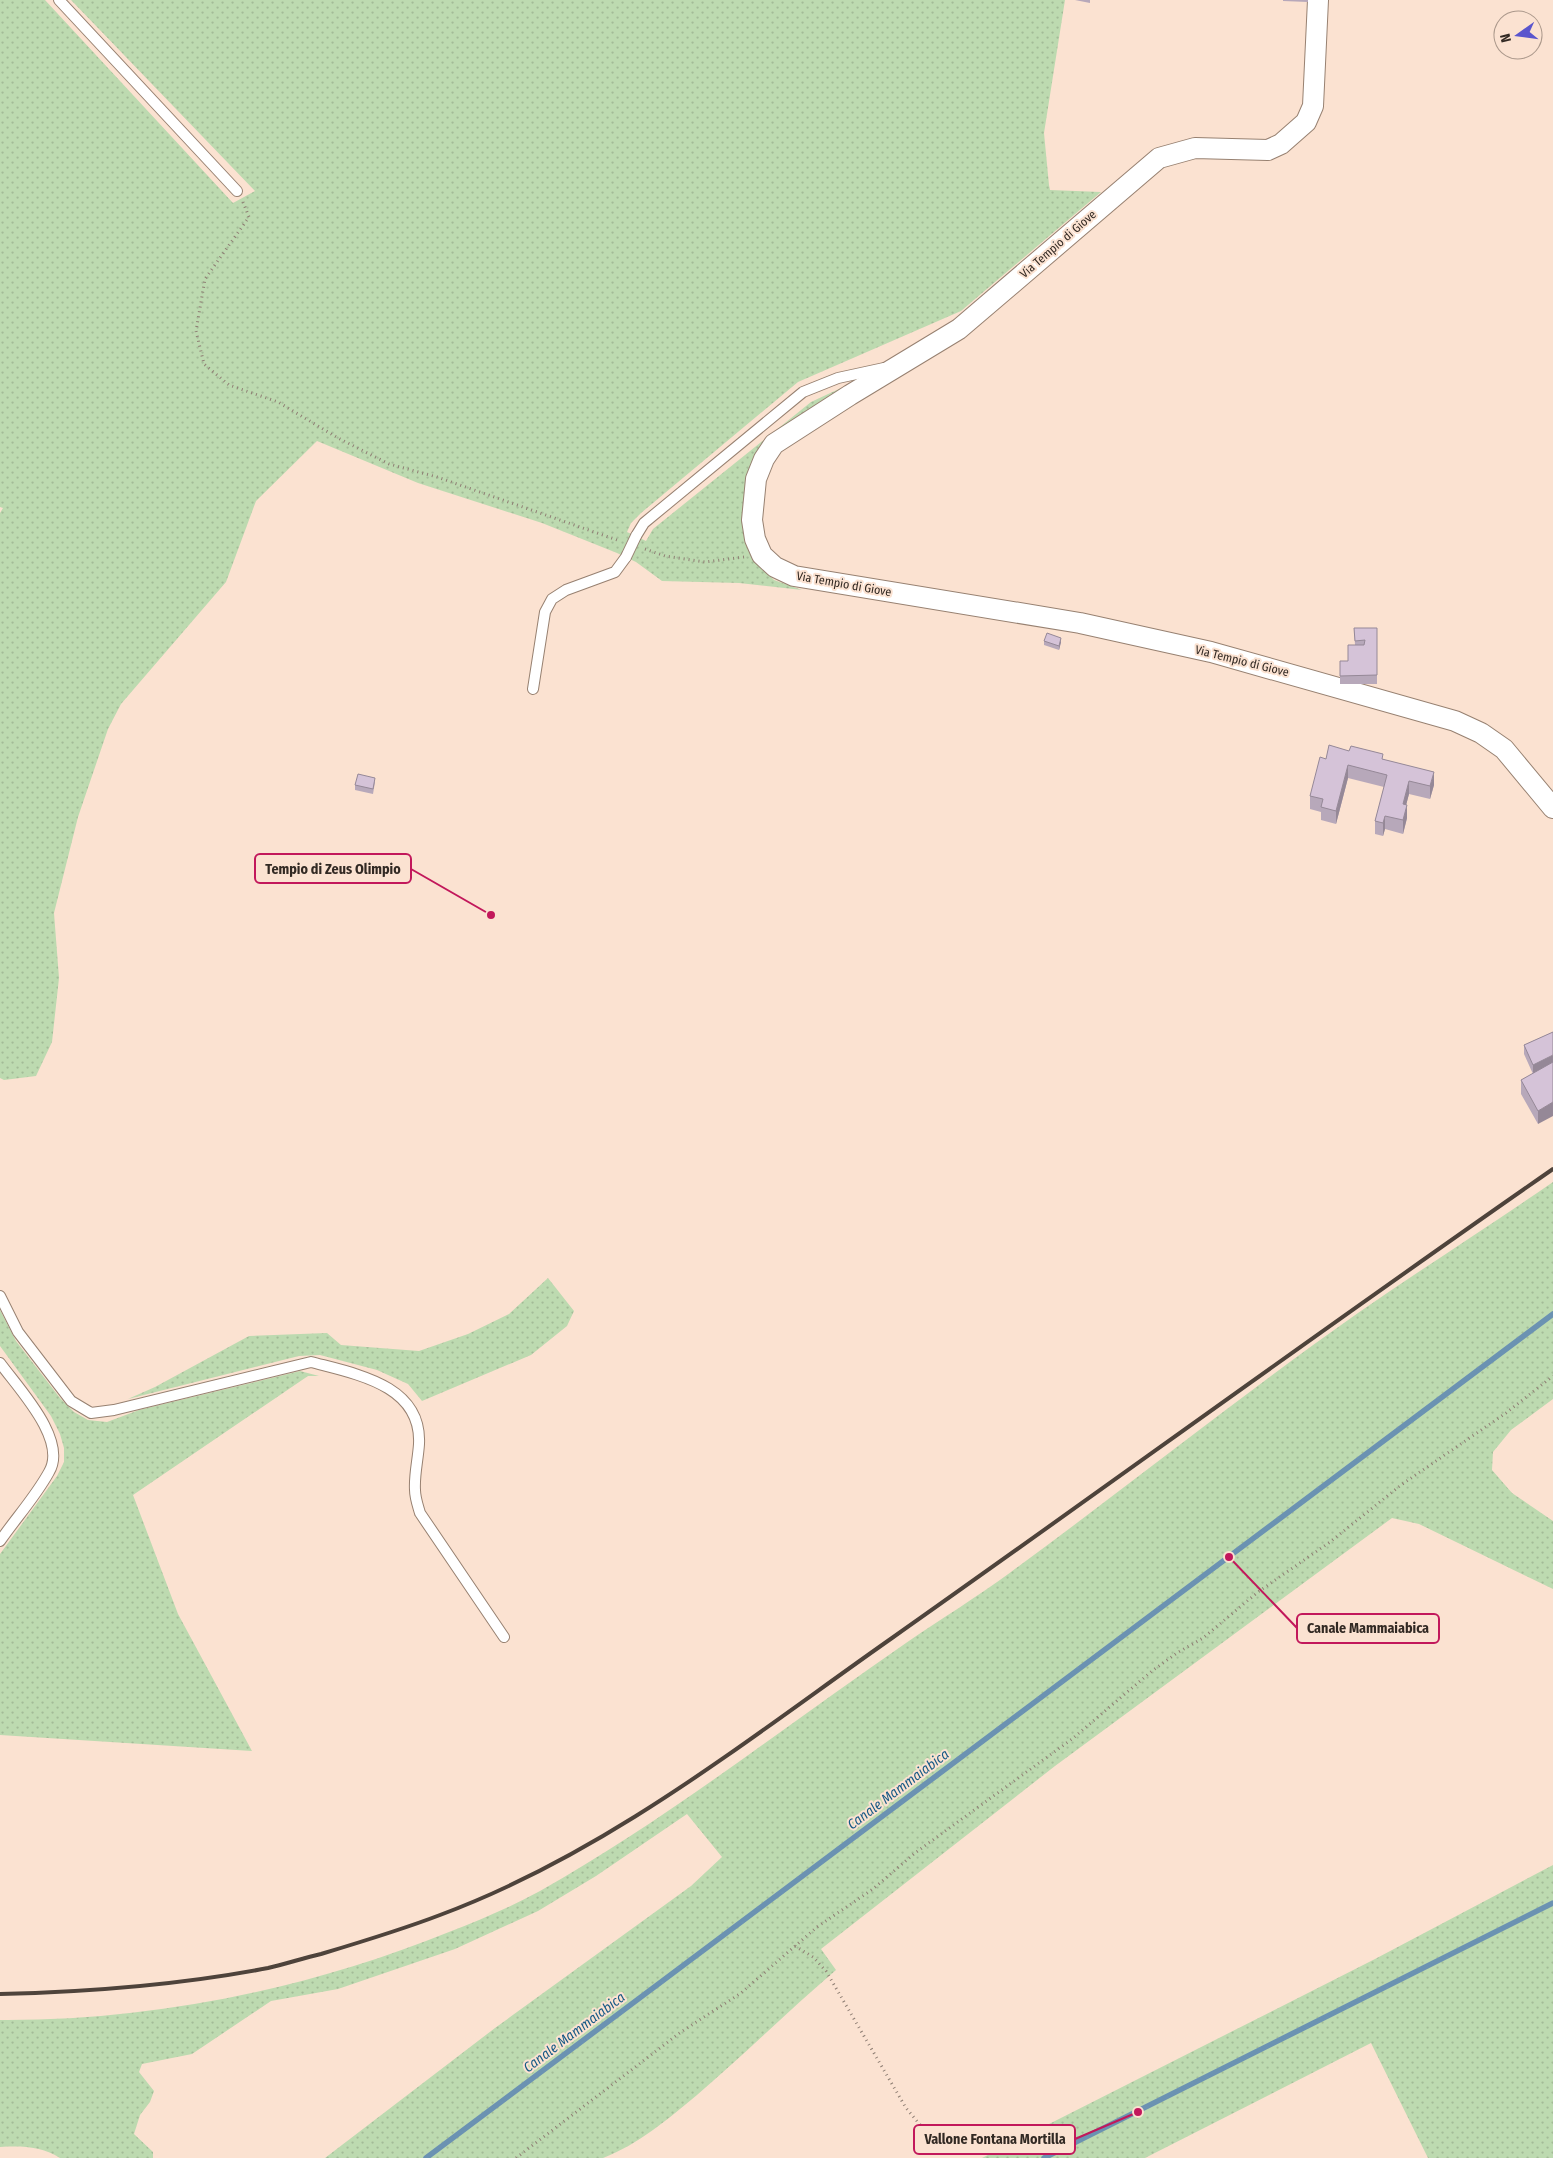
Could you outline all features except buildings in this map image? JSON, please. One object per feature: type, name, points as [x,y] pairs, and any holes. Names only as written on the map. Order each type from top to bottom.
[{"type":"street","name":"Via Tempio di Giove","points":[[1318,0],[1313,106],[1306,122],[1292,136],[1282,144],[1268,150],[1195,148],[1159,158],[959,329],[774,444],[764,459],[756,479],[752,520],[755,539],[762,554],[775,567],[794,576],[1090,625],[1211,652],[1455,721],[1481,733],[1504,749],[1553,808]]},
{"type":"lane","points":[[59,0],[238,191]]},
{"type":"lane","points":[[532,689],[544,612],[552,599],[566,590],[615,572],[626,557],[644,523],[803,392],[838,378],[902,364]]},
{"type":"lane","points":[[0,1296],[18,1332],[71,1401],[91,1413],[114,1410],[311,1362],[390,1388],[407,1404],[419,1425],[414,1491],[420,1513],[504,1638]]},
{"type":"lane","points":[[0,1363],[47,1428],[54,1456],[50,1471],[0,1541]]},
{"type":"path","points":[[238,191],[249,217],[204,279],[196,332],[204,364],[229,385],[278,402],[338,438],[389,464],[437,477],[622,541]]},
{"type":"path","points":[[639,547],[666,556],[705,562],[762,554]]},
{"type":"path","points":[[516,2158],[681,2032],[741,1993],[817,1928],[873,1889],[915,1853],[1072,1739],[1152,1671],[1177,1653],[1203,1638],[1258,1592],[1330,1542],[1401,1485],[1506,1413],[1553,1376]]},
{"type":"path","points":[[795,1946],[813,1957],[826,1971],[906,2108],[932,2139],[937,2148],[935,2158]]},
{"type":"green space","points":[[0,0],[45,0],[233,203],[255,191],[71,0],[1065,0],[1044,133],[1049,185],[1050,190],[1101,192],[961,311],[798,382],[641,513],[631,523],[627,532],[646,541],[653,529],[811,402],[841,388],[835,397],[756,457],[746,479],[742,523],[745,543],[761,567],[774,580],[802,590],[739,583],[662,581],[636,562],[617,553],[542,523],[418,483],[317,441],[256,501],[226,582],[121,704],[108,729],[78,817],[54,913],[59,978],[52,1042],[36,1076],[4,1080],[0,1078],[0,513],[3,508],[0,507]]},
{"type":"green space","points":[[1553,1182],[1553,1399],[1511,1430],[1493,1452],[1492,1470],[1512,1493],[1553,1521],[1553,1589],[1419,1524],[1392,1518],[1055,1766],[821,1949],[836,1970],[675,2113],[629,2146],[603,2158],[325,2158],[495,2028],[691,1886],[722,1857],[687,1814],[596,1876],[538,1911],[455,1949],[338,1989],[271,2001],[192,2054],[142,2064],[139,2072],[154,2091],[150,2102],[140,2115],[134,2134],[153,2152],[153,2158],[60,2158],[46,2151],[31,2148],[0,2147],[0,2020],[115,2015],[172,2008],[229,1998],[285,1985],[341,1970],[396,1952],[484,1918],[540,1891],[588,1863],[680,1803],[906,1643],[998,1581],[1314,1344],[1382,1296]]},
{"type":"green space","points":[[548,1278],[574,1311],[567,1326],[531,1355],[422,1401],[408,1384],[377,1370],[320,1355],[299,1356],[128,1399],[155,1387],[249,1336],[327,1333],[341,1345],[419,1351],[468,1334],[509,1314]]},
{"type":"green space","points":[[0,1310],[16,1341],[60,1398],[74,1412],[88,1420],[107,1422],[139,1410],[300,1371],[319,1376],[308,1376],[133,1495],[178,1614],[252,1751],[0,1735],[0,1554],[57,1476],[64,1462],[64,1448],[60,1434],[51,1416],[0,1346]]},
{"type":"green space","points":[[1553,1865],[1553,2158],[1428,2158],[1371,2043],[1145,2158],[982,2158],[1375,1959]]},
{"type":"waterway","name":"Canale Mammaiabica","points":[[426,2158],[1553,1314]]},
{"type":"waterway","points":[[1044,2158],[1553,1903]]},
{"type":"railway","points":[[0,1994],[135,1987],[202,1979],[275,1966],[351,1945],[440,1915],[501,1889],[561,1860],[618,1827],[730,1754],[1553,1169]]},
{"type":"place","name":"Tempio di Zeus Olimpio","points":[[491,915]]},
{"type":"place","name":"Canale Mammaiabica","points":[[1229,1557]]},
{"type":"place","name":"Vallone Fontana Mortilla","points":[[1138,2112]]}]
